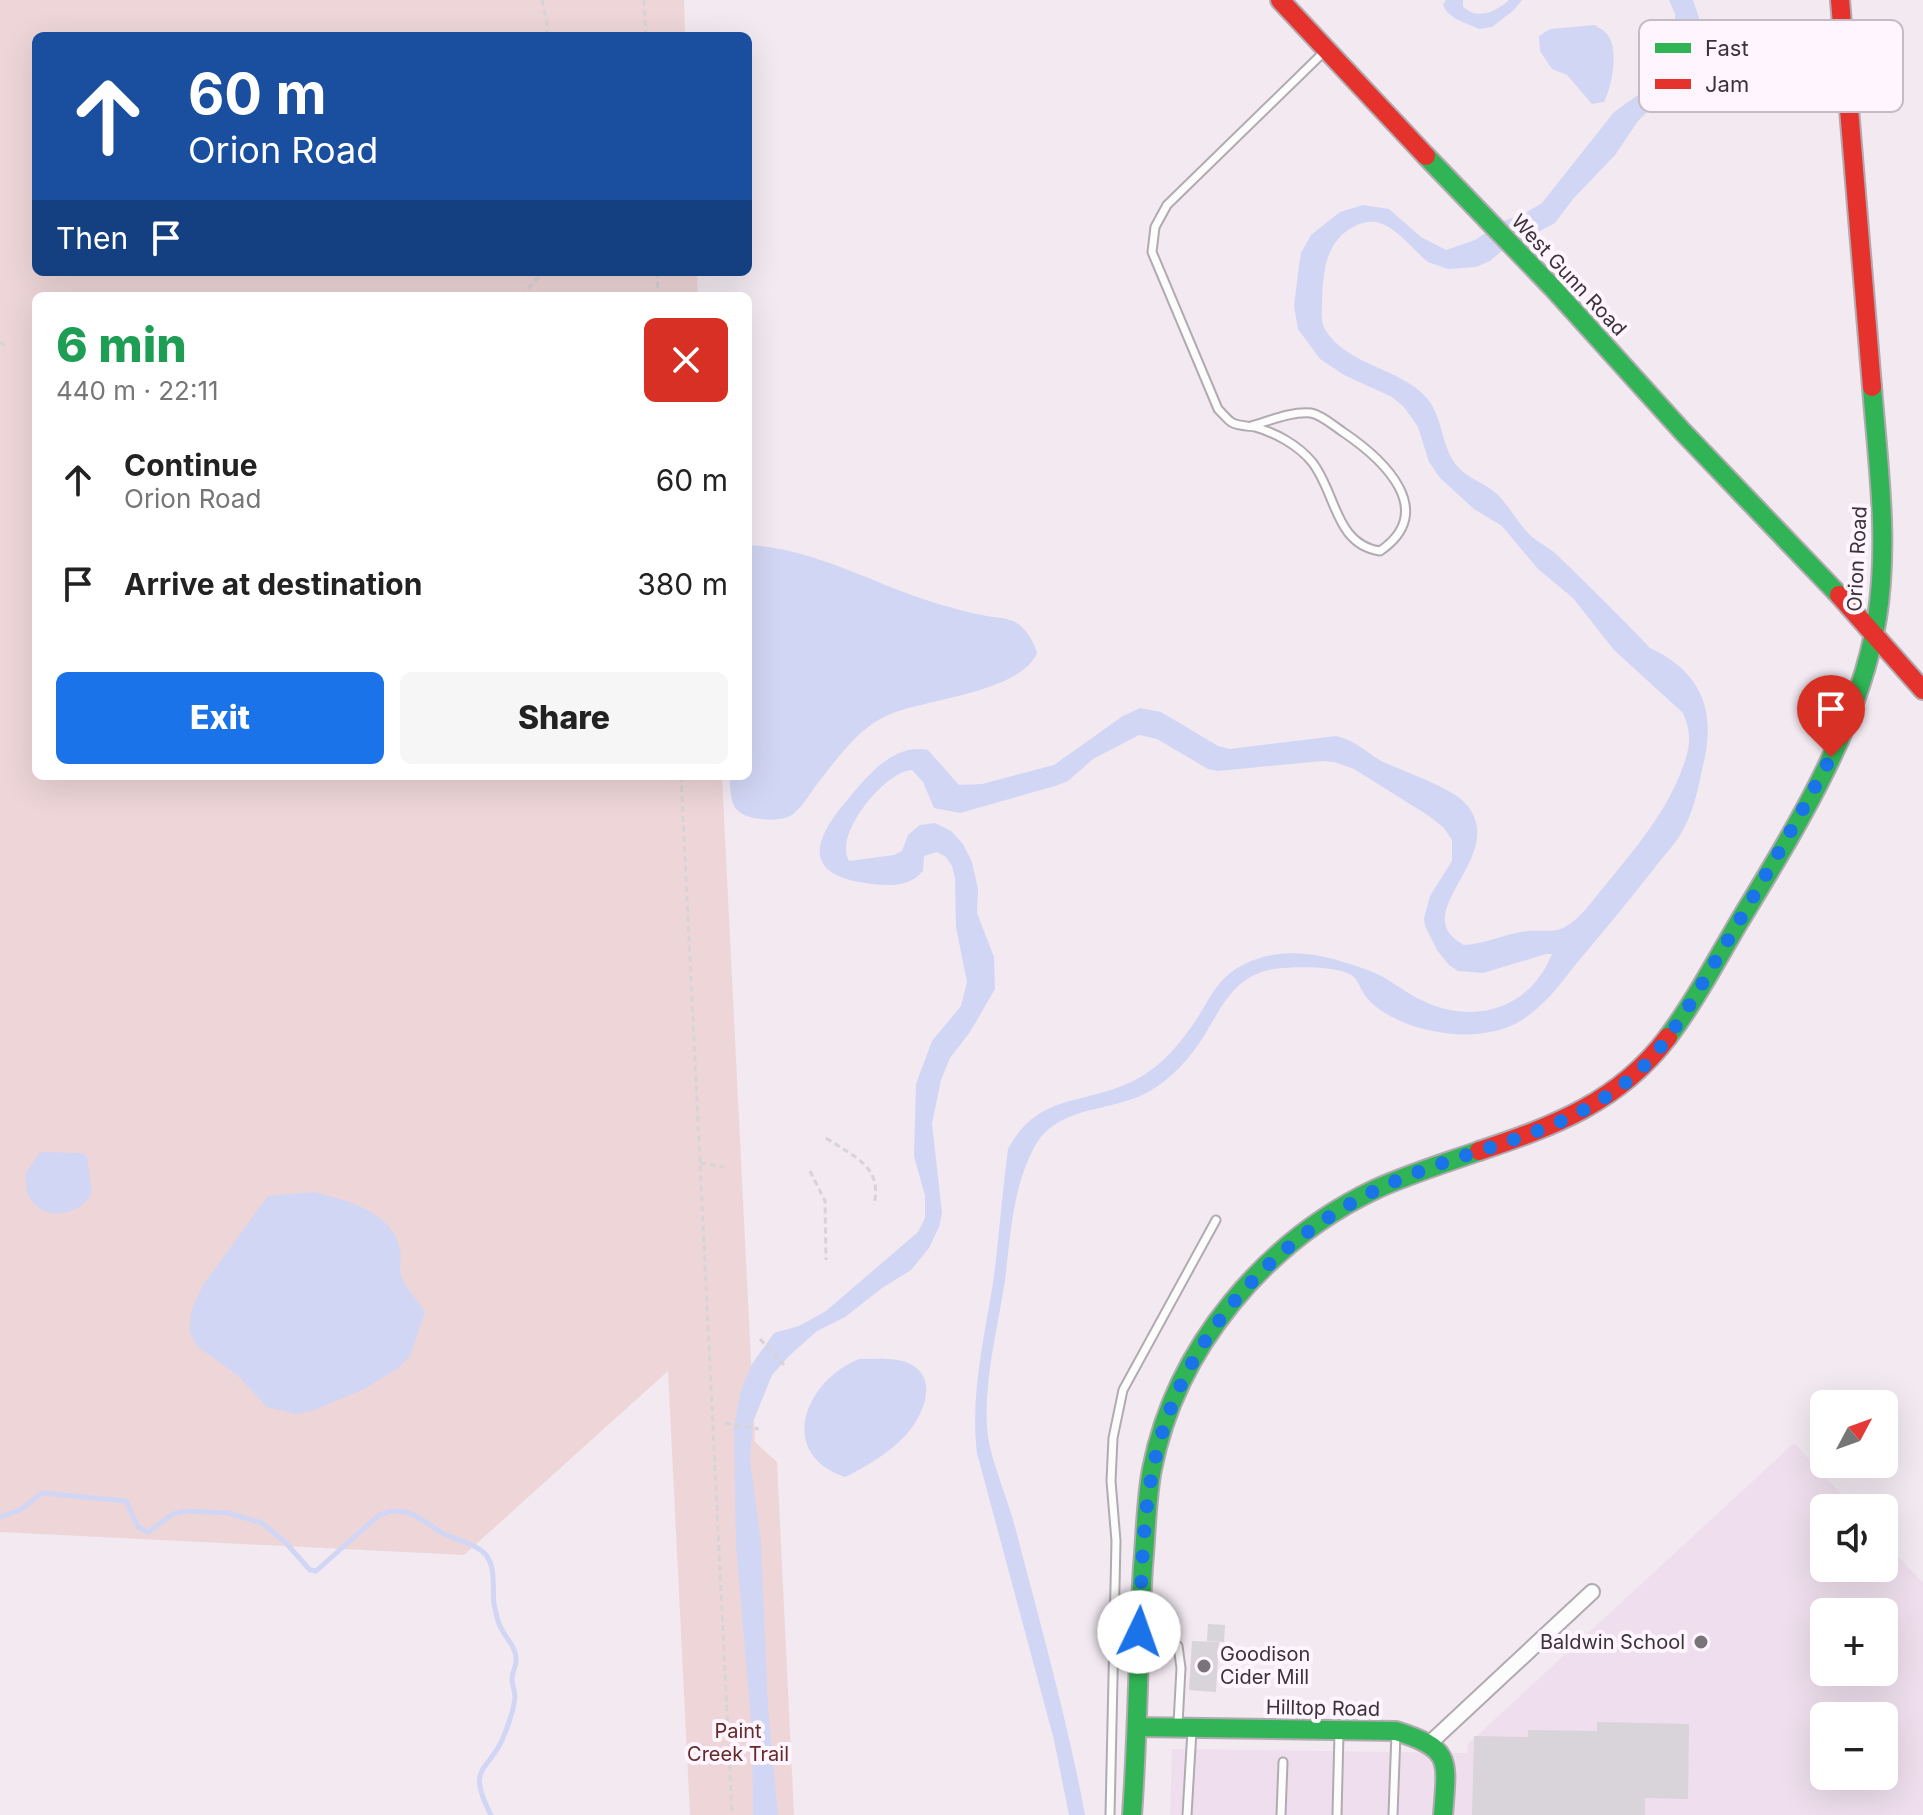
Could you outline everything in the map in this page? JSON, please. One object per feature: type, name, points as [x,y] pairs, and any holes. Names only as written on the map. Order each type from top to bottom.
[{"type":"street","name":"West Gunn Road","points":[[1280,0],[1543,277],[1670,418],[1875,632]]},
{"type":"street","name":"Orion Road","points":[[1840,0],[1842,20]]},
{"type":"street","name":"Orion Road","points":[[1132,1815],[1139,1632],[1153,1468],[1171,1410],[1211,1330],[1255,1276],[1304,1233],[1359,1198],[1404,1177],[1532,1135],[1602,1100],[1630,1079],[1661,1048],[1743,916],[1831,757],[1858,689],[1879,608],[1882,490],[1850,112]]},
{"type":"street","points":[[1875,632],[1922,688]]},
{"type":"street","points":[[1443,1815],[1445,1783],[1441,1752],[1430,1743],[1592,1592]]},
{"type":"street","name":"Hilltop Road","points":[[1137,1727],[1396,1731],[1430,1743]]},
{"type":"lane","points":[[1251,426],[1296,414],[1314,413],[1351,438],[1384,466],[1398,486],[1407,517],[1401,532],[1380,551],[1365,549],[1357,544],[1347,533],[1313,463],[1276,433],[1233,424],[1218,409],[1152,252],[1155,227],[1167,205],[1327,50]]},
{"type":"lane","points":[[1110,1815],[1116,1541],[1111,1481],[1113,1438],[1123,1390],[1216,1220]]},
{"type":"lane","points":[[1139,1632],[1163,1634],[1178,1646],[1185,1728],[1187,1815]]},
{"type":"lane","points":[[1337,1815],[1339,1730]]},
{"type":"lane","points":[[1393,1815],[1396,1731]]},
{"type":"lane","points":[[1281,1815],[1283,1762]]},
{"type":"path","points":[[542,0],[547,32]]},
{"type":"path","points":[[644,0],[646,32]]},
{"type":"path","points":[[526,292],[540,276]]},
{"type":"path","points":[[0,342],[6,347]]},
{"type":"path","points":[[681,780],[732,1815]]},
{"type":"path","points":[[826,1138],[862,1161],[874,1175],[878,1190],[874,1205]]},
{"type":"path","points":[[700,1163],[724,1167]]},
{"type":"path","points":[[810,1171],[825,1201],[826,1260]]},
{"type":"path","points":[[760,1339],[784,1365]]},
{"type":"path","points":[[725,1423],[759,1429]]},
{"type":"shaded area","name":"Baldwin School","points":[[1794,1443],[1810,1460],[1810,1478],[1826,1478],[1841,1494],[1810,1494],[1810,1582],[1898,1582],[1898,1556],[1923,1583],[1923,1815],[1170,1815],[1172,1749],[1467,1753],[1468,1744]]},
{"type":"green space","name":"Paint Creek Trail","points":[[0,0],[684,0],[685,32],[32,32],[32,276],[697,276],[698,292],[32,292],[32,780],[722,780],[755,1442],[777,1462],[794,1815],[690,1815],[668,1371],[464,1555],[0,1532]]},
{"type":"water","points":[[1446,0],[1463,0],[1463,6],[1468,11],[1480,14],[1492,11],[1509,0],[1522,0],[1492,27],[1479,29],[1447,12],[1443,5]]},
{"type":"water","points":[[1669,0],[1693,0],[1699,20],[1675,20]]},
{"type":"water","points":[[1595,25],[1610,39],[1614,57],[1604,102],[1592,104],[1567,75],[1552,69],[1540,51],[1539,36],[1550,29]]},
{"type":"water","points":[[1639,94],[1639,112],[1647,112],[1615,155],[1555,223],[1540,231],[1523,233],[1490,261],[1476,267],[1448,269],[1428,262],[1383,224],[1358,224],[1336,241],[1327,259],[1322,316],[1326,331],[1347,352],[1401,379],[1425,396],[1436,413],[1448,450],[1458,467],[1497,494],[1531,536],[1556,554],[1650,648],[1667,657],[1692,680],[1705,708],[1708,725],[1704,761],[1684,828],[1558,987],[1538,1008],[1513,1025],[1492,1032],[1470,1034],[1429,1030],[1400,1021],[1382,1011],[1368,999],[1356,979],[1348,973],[1313,968],[1269,970],[1237,987],[1193,1052],[1158,1086],[1135,1098],[1072,1116],[1045,1132],[1035,1146],[1021,1178],[1014,1212],[990,1372],[987,1427],[1062,1707],[1078,1779],[1085,1815],[1069,1815],[1054,1740],[977,1453],[975,1432],[977,1389],[1008,1149],[1020,1130],[1049,1108],[1118,1087],[1151,1070],[1181,1041],[1223,979],[1260,958],[1289,953],[1332,959],[1373,972],[1440,1008],[1479,1011],[1497,1008],[1529,989],[1552,954],[1483,973],[1458,971],[1449,965],[1437,950],[1424,918],[1430,896],[1452,861],[1452,840],[1444,828],[1429,816],[1354,769],[1334,762],[1218,771],[1208,769],[1157,739],[1139,735],[1093,759],[1068,781],[960,813],[934,808],[923,782],[912,770],[901,773],[876,792],[864,806],[848,836],[846,850],[849,861],[894,855],[902,851],[908,835],[920,825],[935,823],[951,831],[963,844],[972,862],[978,889],[977,913],[994,957],[995,989],[970,1032],[950,1058],[941,1080],[932,1124],[942,1213],[929,1248],[911,1270],[845,1317],[817,1331],[789,1356],[772,1375],[753,1422],[750,1459],[761,1542],[768,1707],[778,1815],[753,1815],[752,1732],[736,1545],[734,1427],[741,1390],[752,1364],[774,1333],[799,1326],[826,1311],[918,1232],[925,1218],[925,1196],[914,1156],[916,1084],[932,1041],[961,1006],[967,982],[956,927],[955,878],[946,857],[937,852],[924,856],[923,871],[912,880],[899,884],[879,885],[851,880],[836,875],[820,858],[824,834],[870,774],[902,752],[928,750],[959,785],[982,784],[1054,765],[1123,716],[1140,708],[1161,712],[1218,746],[1230,749],[1336,736],[1460,798],[1476,824],[1476,843],[1445,917],[1448,932],[1464,945],[1521,932],[1556,930],[1581,914],[1640,841],[1673,791],[1688,749],[1689,733],[1683,713],[1614,650],[1573,598],[1538,569],[1502,526],[1474,509],[1440,478],[1429,462],[1418,427],[1404,407],[1392,397],[1344,375],[1320,359],[1298,329],[1294,306],[1301,253],[1311,235],[1340,212],[1363,205],[1389,209],[1421,237],[1446,250],[1475,240],[1504,221],[1542,203],[1614,112]]},
{"type":"water","points":[[752,545],[795,552],[929,601],[1013,621],[1032,641],[1037,653],[1027,666],[1012,677],[970,693],[904,709],[876,721],[847,747],[804,803],[790,816],[768,820],[754,818],[735,808],[729,780],[752,780]]},
{"type":"water","points":[[40,1152],[81,1153],[87,1156],[92,1193],[87,1201],[63,1213],[37,1207],[27,1190],[25,1174]]},
{"type":"water","points":[[314,1192],[366,1209],[388,1225],[400,1249],[402,1279],[425,1312],[410,1356],[398,1368],[366,1388],[312,1411],[296,1414],[267,1407],[238,1376],[197,1346],[189,1330],[192,1308],[203,1285],[268,1196]]},
{"type":"water","points":[[859,1359],[891,1359],[908,1363],[924,1377],[926,1396],[918,1417],[906,1435],[877,1459],[845,1477],[823,1466],[810,1451],[805,1435],[806,1417],[813,1399],[825,1383],[840,1369]]},
{"type":"building","points":[[1208,1624],[1225,1625],[1224,1642],[1207,1641]]},
{"type":"building","name":"Goodison Cider Mill","points":[[1192,1641],[1219,1642],[1216,1692],[1189,1690]]},
{"type":"building","points":[[1597,1722],[1689,1724],[1688,1799],[1645,1798],[1645,1815],[1472,1815],[1474,1736],[1528,1737],[1528,1730],[1597,1731]]},
{"type":"waterway","points":[[0,1517],[20,1510],[42,1493],[126,1501],[138,1527],[148,1532],[173,1514],[186,1511],[228,1513],[262,1523],[286,1543],[310,1570],[316,1571],[386,1512],[410,1513],[444,1534],[478,1548],[490,1563],[498,1619],[516,1656],[512,1679],[515,1697],[511,1715],[499,1746],[480,1777],[483,1798],[491,1815]]},
{"type":"traffic: fast","points":[[1426,156],[1839,595]]},
{"type":"traffic: fast","points":[[1668,1037],[1705,981],[1803,814],[1856,699],[1877,618],[1882,560],[1872,387]]},
{"type":"traffic: fast","points":[[1132,1815],[1148,1493],[1164,1424],[1182,1381],[1204,1341],[1232,1303],[1263,1268],[1298,1238],[1336,1211],[1376,1189],[1479,1151]]},
{"type":"traffic: fast","points":[[1137,1727],[1396,1731],[1428,1744],[1442,1759],[1445,1769],[1443,1815]]},
{"type":"traffic: jam","points":[[1280,0],[1426,156]]},
{"type":"traffic: jam","points":[[1840,0],[1842,20]]},
{"type":"traffic: jam","points":[[1849,112],[1872,387]]},
{"type":"traffic: jam","points":[[1839,595],[1923,690]]},
{"type":"traffic: jam","points":[[1479,1151],[1533,1132],[1583,1109],[1628,1079],[1668,1037]]},
{"type":"place","name":"Baldwin School","points":[[1701,1642]]},
{"type":"place","name":"Goodison Cider Mill","points":[[1204,1666]]},
{"type":"route","points":[[1139,1632],[1153,1468],[1171,1410],[1211,1330],[1255,1276],[1304,1233],[1338,1210],[1404,1177],[1532,1135],[1602,1100],[1630,1079],[1661,1048],[1690,1004],[1789,837],[1831,757]]}]
